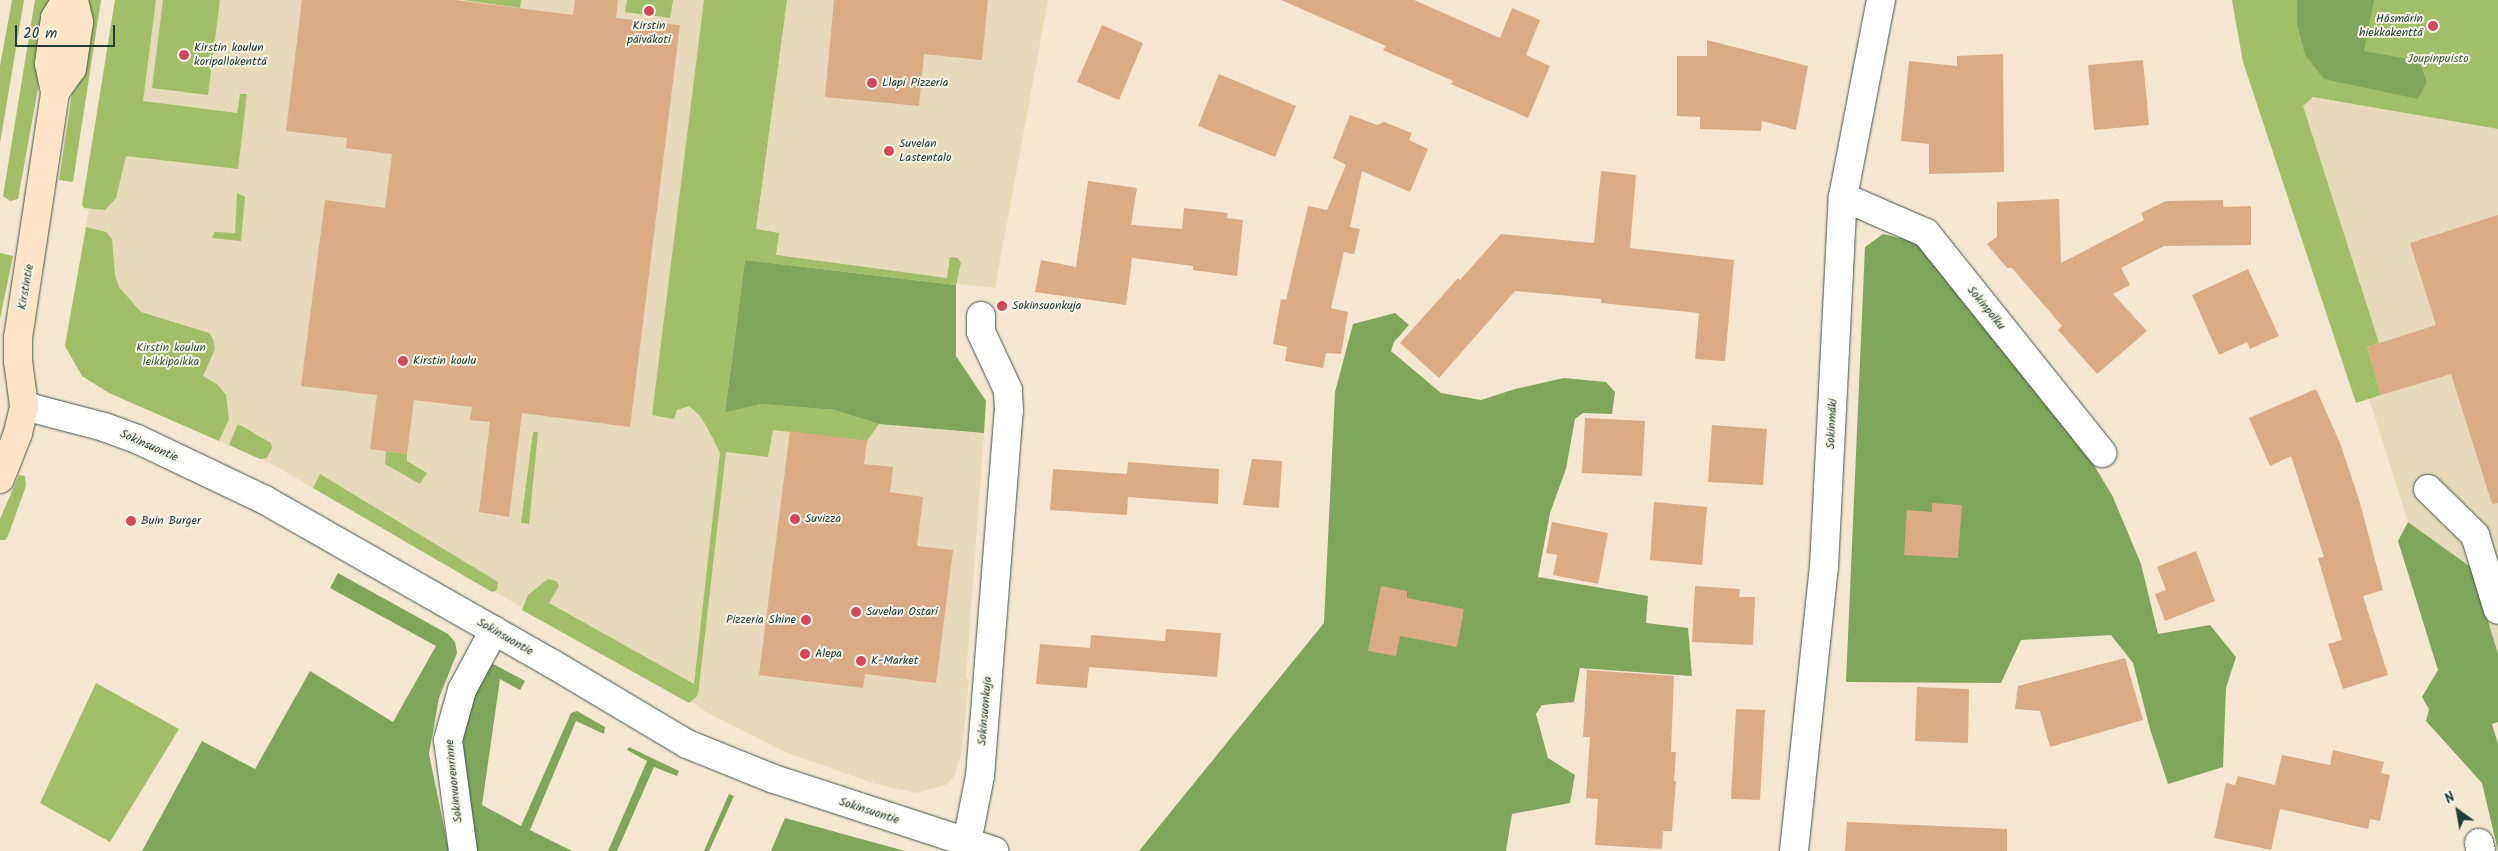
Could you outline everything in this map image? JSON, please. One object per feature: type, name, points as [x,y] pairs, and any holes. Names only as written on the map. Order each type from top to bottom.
[{"type":"street","name":"Kirstintie","points":[[0,479],[18,433],[24,406],[18,361],[18,338],[55,92],[49,64],[55,18],[66,0]]},
{"type":"street","name":"Kirstintie","points":[[55,92],[72,69],[79,22],[74,0]]},
{"type":"street","name":"Sokinmäki","points":[[1794,851],[1824,567],[1843,196],[1880,0]]},
{"type":"street","name":"Sokinpolku","points":[[1843,196],[1926,233],[2102,453]]},
{"type":"street","name":"Sokinsuonkuja","points":[[967,842],[980,776],[1009,411],[1008,390],[980,332],[981,316]]},
{"type":"street","name":"Sokinsuontie","points":[[24,406],[104,427],[137,439],[247,491],[494,630],[687,744],[708,754],[771,778],[994,851]]},
{"type":"street","points":[[2428,490],[2475,535],[2498,610]]},
{"type":"street","name":"Sokinvuorenrinne","points":[[463,851],[453,790],[448,740],[462,690],[494,630]]},
{"type":"shaded area","name":"Kirstin koulu","points":[[139,0],[1048,0],[995,288],[745,260],[726,411],[761,404],[834,410],[879,424],[984,433],[966,678],[969,679],[962,751],[954,777],[946,785],[916,793],[876,784],[787,753],[706,712],[693,702],[689,703],[270,463],[109,393],[82,376],[65,346],[89,209],[113,160]]},
{"type":"shaded area","points":[[2313,97],[2498,129],[2498,654],[2472,568],[2408,522],[2275,101],[2303,106]]},
{"type":"green space","points":[[12,0],[24,0],[0,143],[0,66]]},
{"type":"green space","points":[[35,0],[54,0],[18,199],[10,201],[3,196]]},
{"type":"green space","points":[[86,0],[101,0],[73,182],[59,180]]},
{"type":"green space","points":[[115,0],[156,0],[143,101],[237,113],[240,94],[247,94],[238,169],[126,156],[116,198],[105,210],[84,208],[82,205]]},
{"type":"green space","name":"Kirstin koulun koripallokenttä","points":[[163,0],[220,0],[208,95],[152,88]]},
{"type":"green space","points":[[463,0],[521,0],[520,8]]},
{"type":"green space","points":[[627,0],[673,0],[670,18],[625,12]]},
{"type":"green space","points":[[704,0],[787,0],[756,229],[779,233],[776,255],[947,278],[950,257],[958,258],[961,263],[956,285],[745,260],[725,411],[761,404],[834,410],[879,424],[867,441],[773,430],[768,457],[726,452],[698,695],[689,703],[522,610],[528,595],[548,579],[556,581],[559,586],[549,603],[694,684],[720,453],[700,416],[689,406],[677,410],[674,419],[652,415]]},
{"type":"green space","name":"Joupinpuisto","points":[[2232,0],[2498,0],[2498,129],[2313,97],[2303,106],[2379,343],[2367,347],[2381,395],[2356,403],[2243,62]]},
{"type":"green space","points":[[2297,0],[2374,0],[2364,51],[2419,61],[2427,82],[2418,99],[2324,79],[2305,55],[2297,23]]},
{"type":"green space","points":[[237,193],[245,197],[241,241],[212,238],[215,232],[235,233]]},
{"type":"green space","name":"Kirstin koulun leikkipaikka","points":[[86,227],[106,232],[112,239],[115,275],[119,287],[141,312],[209,333],[213,339],[215,349],[203,376],[218,385],[226,395],[229,419],[219,441],[109,393],[82,376],[65,346]]},
{"type":"green space","points":[[1883,234],[1912,241],[1929,253],[2092,462],[2112,495],[2141,564],[2158,634],[2210,625],[2236,657],[2226,688],[2223,767],[2168,784],[2150,729],[2133,663],[2111,635],[2021,640],[2001,683],[1846,682],[1865,247]]},
{"type":"green space","points":[[0,253],[13,256],[0,319]]},
{"type":"green space","points":[[745,260],[956,285],[956,356],[986,401],[984,433],[879,424],[834,410],[761,404],[725,412]]},
{"type":"green space","points":[[1395,313],[1409,325],[1394,342],[1391,351],[1441,393],[1481,400],[1515,389],[1564,378],[1606,382],[1615,392],[1612,414],[1583,413],[1575,419],[1566,469],[1550,513],[1538,577],[1648,596],[1646,623],[1688,628],[1692,676],[1580,668],[1574,702],[1542,705],[1536,714],[1548,758],[1575,775],[1570,803],[1512,814],[1506,851],[1139,851],[1324,623],[1335,392],[1353,324]]},
{"type":"green space","points":[[238,424],[271,443],[272,448],[267,458],[260,459],[229,445]]},
{"type":"green space","points":[[533,432],[538,432],[529,524],[521,523]]},
{"type":"green space","points":[[386,451],[407,454],[407,461],[427,473],[420,484],[385,464]]},
{"type":"green space","points":[[320,474],[498,582],[497,590],[492,592],[313,488]]},
{"type":"green space","points":[[19,475],[25,476],[26,486],[8,536],[5,540],[0,540],[0,519]]},
{"type":"green space","points":[[2408,522],[2472,568],[2498,654],[2498,722],[2492,724],[2498,744],[2498,851],[2482,783],[2426,721],[2429,709],[2422,697],[2438,670],[2398,541]]},
{"type":"green space","points":[[338,573],[448,634],[455,642],[457,653],[439,698],[429,754],[449,851],[142,851],[202,741],[255,769],[310,671],[393,722],[436,646],[330,588]]},
{"type":"green space","points":[[486,660],[525,681],[520,690],[500,679],[482,805],[521,826],[571,713],[577,711],[605,727],[604,734],[576,721],[530,830],[572,851],[471,851],[455,738]]},
{"type":"green space","points":[[96,683],[179,729],[110,842],[40,803]]},
{"type":"green space","points":[[629,747],[679,771],[677,776],[654,767],[617,851],[608,851],[647,761],[627,750]]},
{"type":"green space","points":[[729,794],[734,796],[709,851],[704,851]]},
{"type":"green space","points":[[785,818],[905,851],[771,851]]},
{"type":"building","points":[[302,0],[455,0],[573,15],[575,0],[618,0],[616,18],[680,25],[630,427],[522,413],[509,517],[479,512],[490,422],[470,420],[472,407],[414,400],[407,454],[370,449],[377,395],[301,386],[325,200],[385,208],[392,154],[346,148],[347,138],[286,131]]},
{"type":"building","name":"Suvelan Lastentalo","points":[[834,0],[988,0],[982,60],[924,54],[919,106],[825,97]]},
{"type":"building","points":[[1281,0],[1414,0],[1500,38],[1512,8],[1540,20],[1526,55],[1550,66],[1528,118],[1451,84],[1453,81],[1383,50],[1386,46]]},
{"type":"building","points":[[1102,25],[1143,43],[1119,100],[1077,82]]},
{"type":"building","points":[[1707,40],[1808,66],[1796,130],[1762,121],[1761,131],[1700,129],[1700,117],[1677,116],[1677,56],[1707,56]]},
{"type":"building","points":[[2003,54],[2004,172],[1929,174],[1929,144],[1901,141],[1909,61],[1957,66],[1957,56]]},
{"type":"building","points":[[2143,60],[2149,125],[2094,130],[2088,65]]},
{"type":"building","points":[[1219,74],[1296,106],[1275,157],[1198,126]]},
{"type":"building","points":[[1350,115],[1377,125],[1384,122],[1412,133],[1409,140],[1428,149],[1410,192],[1362,171],[1350,227],[1360,229],[1354,254],[1344,252],[1331,308],[1348,312],[1341,354],[1326,353],[1323,368],[1285,361],[1287,347],[1273,344],[1281,299],[1286,300],[1308,206],[1327,210],[1346,165],[1333,158]]},
{"type":"building","points":[[1601,171],[1636,175],[1630,248],[1734,260],[1725,361],[1695,359],[1699,313],[1601,303],[1601,299],[1515,291],[1439,378],[1400,343],[1458,278],[1460,280],[1501,234],[1594,243]]},
{"type":"building","points":[[1088,181],[1137,188],[1131,225],[1182,229],[1184,208],[1228,213],[1227,218],[1243,220],[1237,276],[1193,270],[1193,266],[1132,258],[1126,305],[1035,292],[1041,260],[1076,267]]},
{"type":"building","points":[[2059,199],[2061,263],[2144,220],[2141,213],[2166,201],[2223,200],[2223,207],[2251,206],[2251,245],[2164,246],[2121,268],[2130,285],[2113,294],[2147,331],[2097,374],[2058,330],[2062,326],[2012,268],[2007,268],[1987,244],[1997,237],[1997,202]]},
{"type":"building","points":[[2498,215],[2498,503],[2492,504],[2451,374],[2381,395],[2367,347],[2436,325],[2410,243]]},
{"type":"building","points":[[2248,269],[2279,336],[2250,349],[2247,342],[2219,355],[2192,295]]},
{"type":"building","points":[[2316,389],[2340,443],[2360,503],[2383,590],[2363,596],[2388,675],[2343,689],[2328,644],[2342,640],[2318,558],[2324,557],[2291,456],[2270,466],[2249,418]]},
{"type":"building","points":[[1585,418],[1645,421],[1642,476],[1582,473]]},
{"type":"building","points":[[1712,425],[1767,429],[1763,485],[1708,482]]},
{"type":"building","name":"Suvelan Ostari","points":[[790,431],[867,441],[864,464],[893,467],[890,492],[923,497],[917,546],[953,550],[936,683],[865,674],[863,688],[759,675]]},
{"type":"building","points":[[1252,459],[1282,461],[1279,508],[1243,505]]},
{"type":"building","points":[[1128,462],[1219,469],[1218,504],[1128,497],[1127,515],[1050,510],[1053,469],[1127,474]]},
{"type":"building","points":[[1654,502],[1707,507],[1702,565],[1650,560]]},
{"type":"building","points":[[1932,503],[1962,505],[1958,558],[1904,555],[1907,510],[1932,512]]},
{"type":"building","points":[[1552,522],[1608,533],[1598,584],[1553,575],[1557,555],[1546,553]]},
{"type":"building","points":[[2196,551],[2215,601],[2165,621],[2155,594],[2166,590],[2157,567]]},
{"type":"building","points":[[1381,586],[1407,591],[1407,598],[1464,609],[1457,647],[1400,636],[1396,656],[1368,651]]},
{"type":"building","points":[[1695,586],[1740,589],[1739,597],[1755,597],[1753,645],[1692,642]]},
{"type":"building","points":[[1166,629],[1221,633],[1217,677],[1089,667],[1087,688],[1036,684],[1040,644],[1090,648],[1091,635],[1165,641]]},
{"type":"building","points":[[2125,658],[2143,720],[2050,747],[2040,711],[2015,709],[2018,686]]},
{"type":"building","points":[[1587,670],[1674,676],[1671,752],[1676,752],[1674,781],[1676,781],[1672,831],[1663,831],[1662,849],[1595,845],[1598,799],[1586,798],[1590,737],[1583,737]]},
{"type":"building","points":[[1917,687],[1969,689],[1968,743],[1915,741]]},
{"type":"building","points":[[1736,709],[1765,710],[1760,800],[1731,799]]},
{"type":"building","points":[[2333,750],[2384,762],[2381,773],[2390,775],[2380,821],[2370,819],[2368,829],[2280,809],[2271,850],[2214,838],[2226,783],[2235,785],[2238,776],[2275,785],[2282,755],[2330,765]]},
{"type":"building","points":[[1847,822],[2007,829],[2007,851],[1845,851]]},
{"type":"place","name":"Kirstin päiväkoti","points":[[649,11]]},
{"type":"place","name":"Hösmärin hiekkakenttä","points":[[2433,26]]},
{"type":"place","name":"Kirstin koulun koripallokenttä","points":[[184,55]]},
{"type":"place","name":"Llapi Pizzeria","points":[[872,83]]},
{"type":"place","name":"Suvelan Lastentalo","points":[[889,151]]},
{"type":"place","name":"Sokinsuonkuja","points":[[1002,306]]},
{"type":"place","name":"Kirstin koulu","points":[[403,361]]},
{"type":"place","name":"Suvizza","points":[[795,519]]},
{"type":"place","name":"Buin Burger","points":[[131,521]]},
{"type":"place","name":"Suvelan Ostari","points":[[856,612]]},
{"type":"place","name":"Pizzeria Shine","points":[[806,620]]},
{"type":"place","name":"Alepa","points":[[805,654]]},
{"type":"place","name":"K-Market","points":[[861,661]]}]
